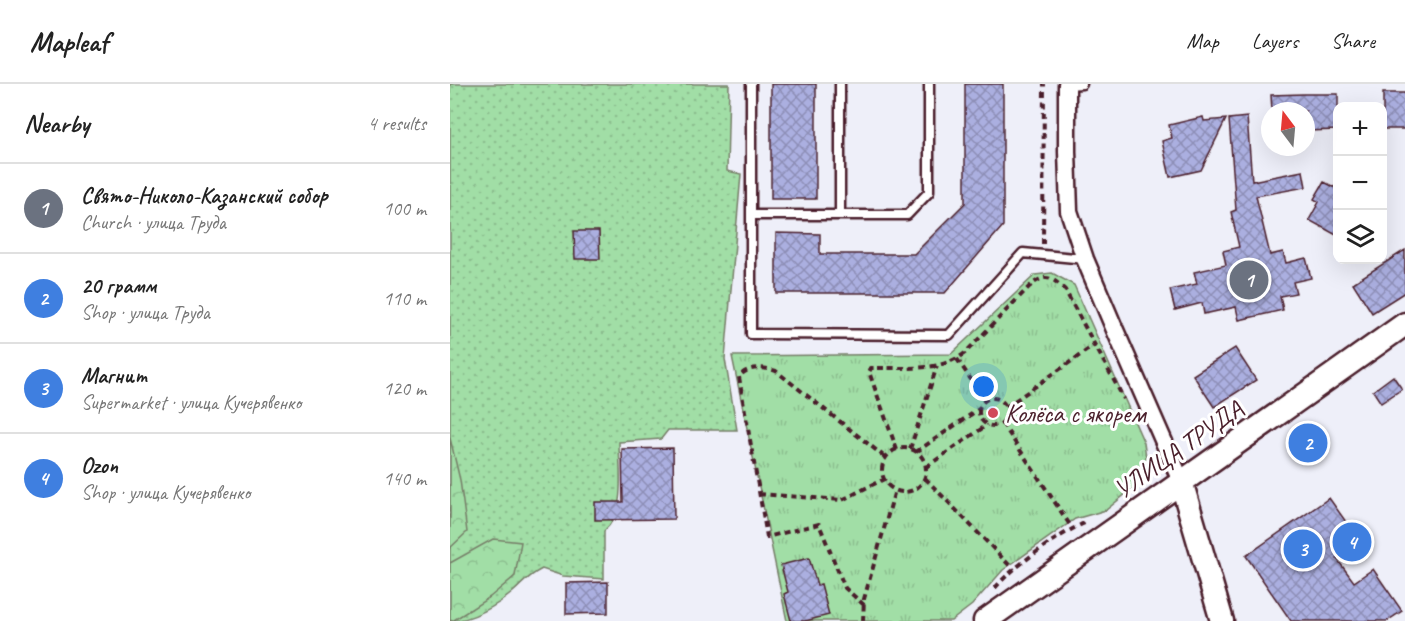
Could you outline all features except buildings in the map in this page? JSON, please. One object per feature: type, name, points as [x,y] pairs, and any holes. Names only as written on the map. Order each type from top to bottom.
[{"type":"main road","name":"УЛИЦА ТРУДА","points":[[993,612],[1032,588],[1405,324]]},
{"type":"main road","points":[[1182,481],[1222,621]]},
{"type":"street","points":[[1072,84],[1067,151],[1069,211],[1085,259],[1114,330],[1182,481]]},
{"type":"lane","points":[[751,84],[751,334],[949,335],[1023,253],[1085,259]]},
{"type":"lane","points":[[840,84],[840,215]]},
{"type":"lane","points":[[750,215],[907,215],[929,192],[929,84]]},
{"type":"path","points":[[1037,280],[1043,245],[1044,84]]},
{"type":"path","points":[[897,450],[869,372],[871,368],[937,366],[957,359],[1037,280],[1045,277],[1054,279],[1065,290],[1128,406]]},
{"type":"path","points":[[1006,406],[1114,330]]},
{"type":"path","points":[[957,359],[985,400]]},
{"type":"path","points":[[910,449],[937,366]]},
{"type":"path","points":[[864,605],[844,588],[819,524],[767,537],[739,377],[743,371],[768,369],[776,371],[886,458]]},
{"type":"path","points":[[916,452],[979,409],[985,400],[998,399],[1006,406],[1006,418],[995,427],[987,425],[979,417],[979,409]]},
{"type":"path","points":[[1002,423],[1072,528]]},
{"type":"path","points":[[926,467],[987,425]]},
{"type":"path","points":[[910,449],[924,460],[925,478],[912,491],[895,490],[884,479],[882,468],[886,458],[897,450],[910,449]]},
{"type":"path","points":[[1139,490],[1152,464],[1150,456]]},
{"type":"path","points":[[925,478],[1032,588]]},
{"type":"path","points":[[759,494],[842,500],[884,479]]},
{"type":"path","points":[[863,621],[864,605],[895,490]]},
{"type":"path","points":[[993,612],[1004,577],[1072,528],[1089,522]]},
{"type":"green space","points":[[450,84],[729,84],[727,171],[741,174],[725,359],[737,430],[668,430],[661,439],[619,442],[619,501],[611,523],[604,531],[604,579],[563,576],[542,569],[492,607],[467,618],[450,621]]},
{"type":"green space","points":[[1052,273],[1074,285],[1144,443],[1147,464],[1138,484],[1106,510],[1075,519],[1003,570],[972,605],[951,621],[787,621],[732,356],[951,354],[1035,275]]},
{"type":"green space","points":[[450,438],[460,480],[467,532],[450,548]]},
{"type":"green space","points":[[493,539],[521,542],[515,576],[490,597],[450,621],[450,563]]},
{"type":"place","name":"Свято-Николо-Казанский собор","points":[[1249,280]]},
{"type":"place","name":"Колёса с якорем","points":[[993,413]]},
{"type":"place","name":"20 грамм","points":[[1308,443]]},
{"type":"place","name":"Ozon","points":[[1352,542]]},
{"type":"place","name":"Магнит","points":[[1303,549]]}]
